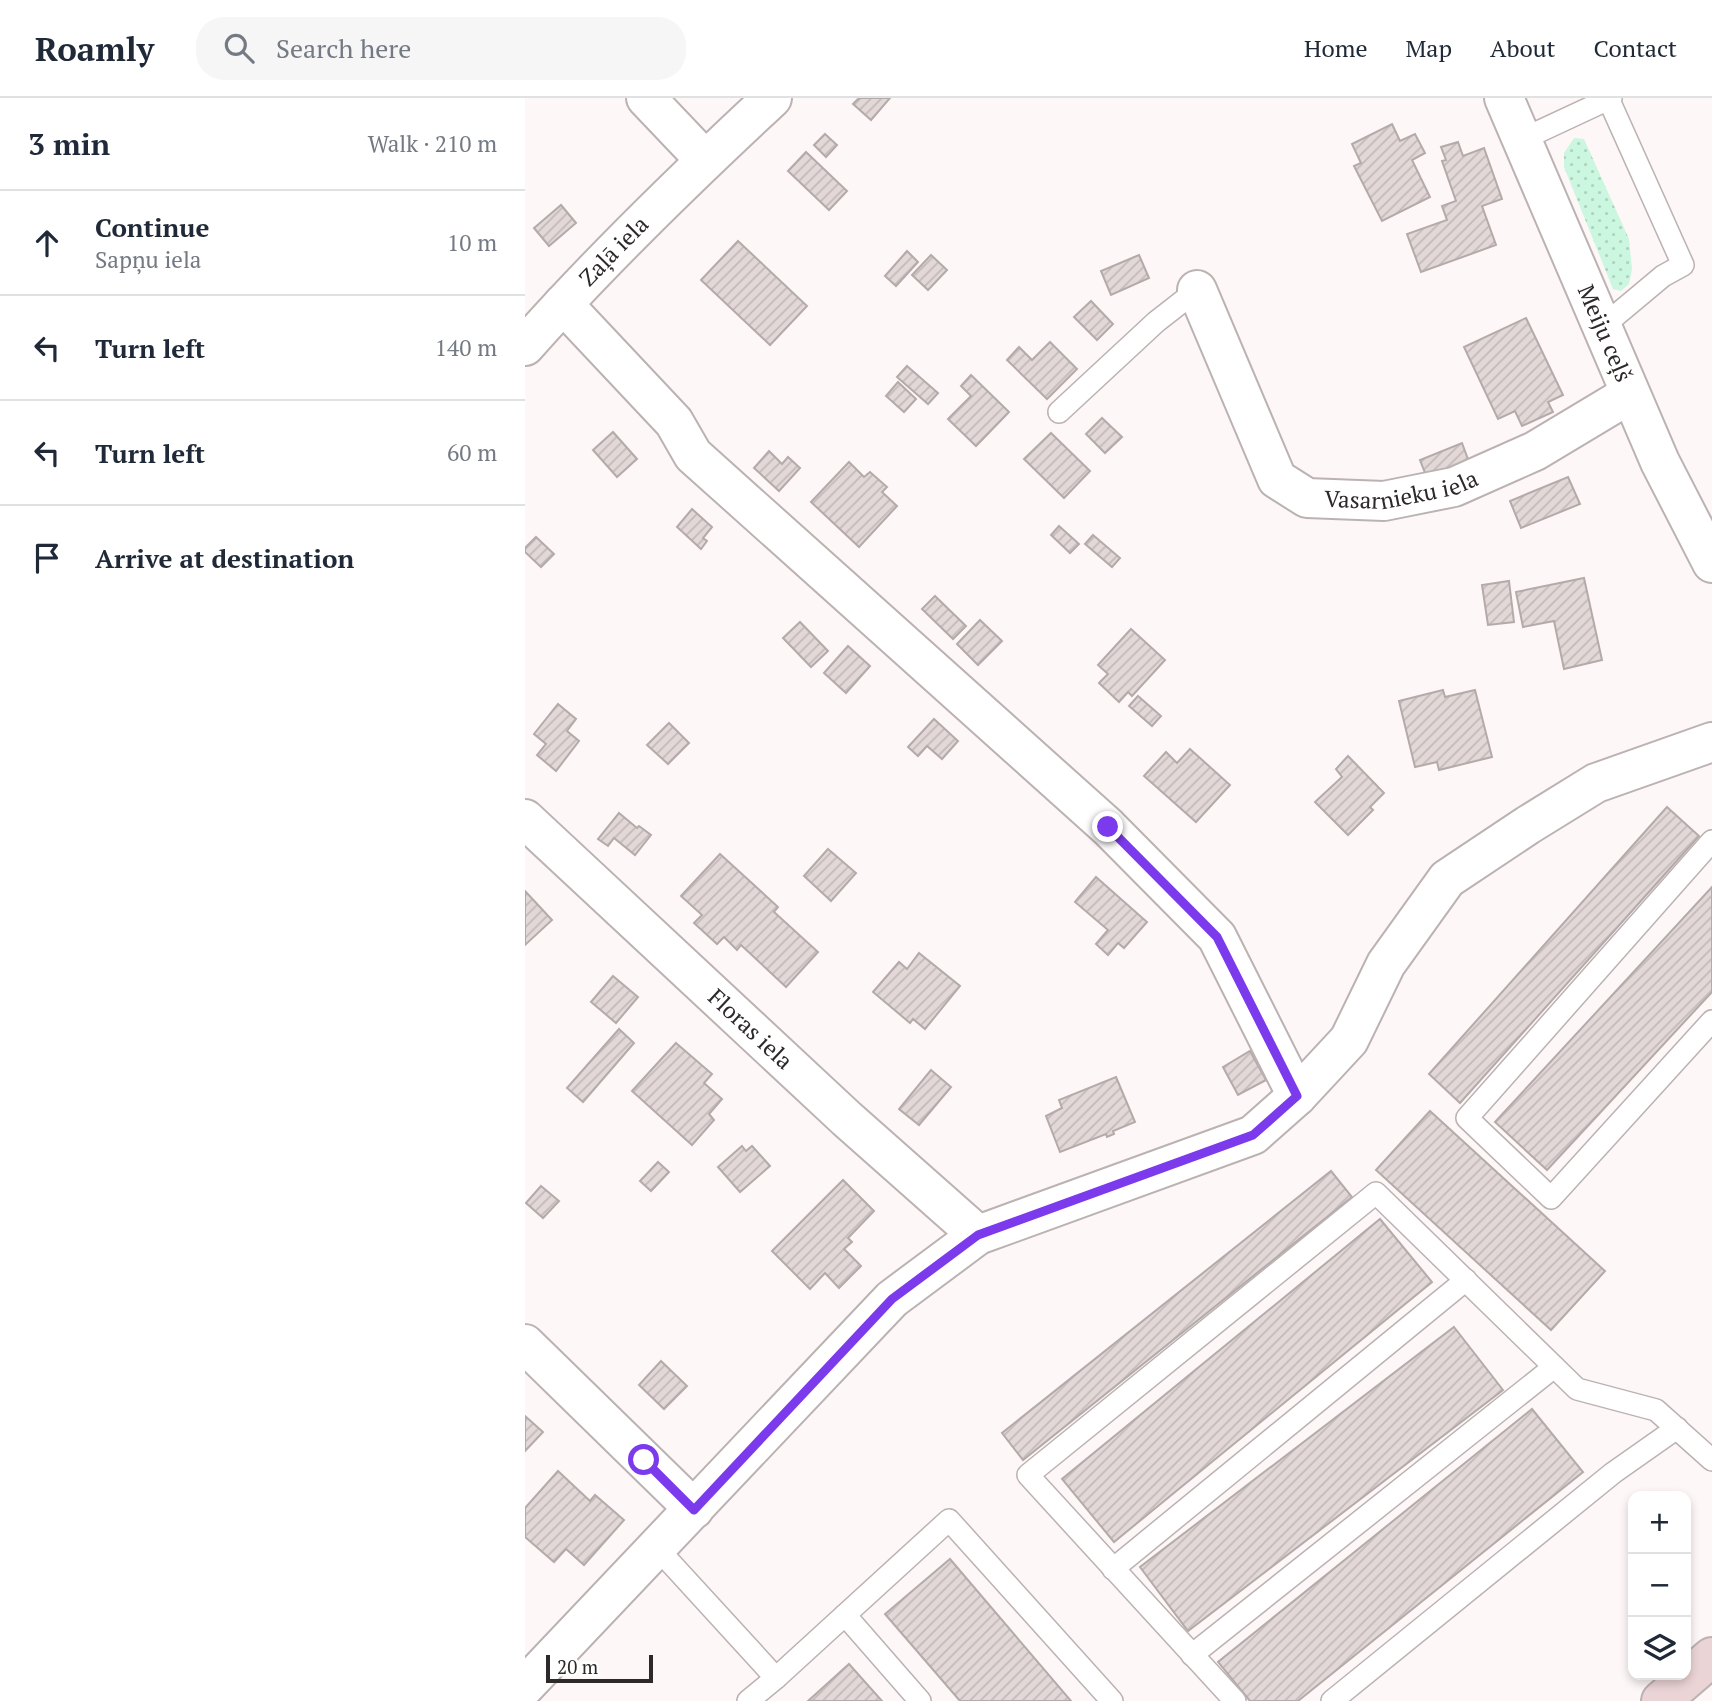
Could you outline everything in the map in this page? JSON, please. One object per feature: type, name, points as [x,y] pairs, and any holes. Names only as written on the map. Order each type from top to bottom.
[{"type":"main road","points":[[1661,1701],[1712,1657]]},
{"type":"street","points":[[646,98],[705,160]]},
{"type":"street","name":"Zaļā iela","points":[[525,346],[705,160],[772,98]]},
{"type":"street","name":"Meiju ceļš","points":[[1504,98],[1660,462],[1712,564]]},
{"type":"street","name":"Vasarnieku iela","points":[[1198,290],[1277,479],[1307,498],[1384,501],[1454,487],[1535,450],[1630,394]]},
{"type":"street","points":[[563,304],[674,422],[693,456],[1108,827],[1217,937],[1297,1096]]},
{"type":"street","points":[[525,1686],[892,1299],[978,1235],[1253,1135],[1297,1096],[1349,1040],[1386,964],[1447,879],[1596,783],[1712,742]]},
{"type":"street","name":"Floras iela","points":[[525,819],[847,1119],[978,1235]]},
{"type":"street","points":[[525,1344],[694,1510]]},
{"type":"lane","points":[[1521,140],[1609,98],[1683,265],[1663,276],[1602,327]]},
{"type":"lane","points":[[1059,412],[1156,322],[1198,290]]},
{"type":"lane","points":[[1712,841],[1467,1118],[1551,1198],[1712,1021]]},
{"type":"lane","points":[[1235,1701],[1028,1475],[1376,1192],[1577,1389],[1656,1409],[1712,1460]]},
{"type":"lane","points":[[1113,1569],[1466,1280]]},
{"type":"lane","points":[[1192,1655],[1554,1367]]},
{"type":"lane","points":[[1332,1701],[1612,1473],[1677,1428]]},
{"type":"lane","points":[[748,1701],[949,1520],[1112,1701]]},
{"type":"lane","points":[[657,1548],[776,1678]]},
{"type":"lane","points":[[845,1615],[920,1701]]},
{"type":"green space","points":[[1574,138],[1584,139],[1629,239],[1632,269],[1629,284],[1621,291],[1613,289],[1564,167],[1564,153]]},
{"type":"building","points":[[859,98],[890,98],[871,120],[853,104]]},
{"type":"building","points":[[1392,124],[1400,141],[1415,134],[1425,153],[1412,160],[1430,197],[1382,221],[1354,166],[1361,163],[1352,144]]},
{"type":"building","points":[[825,134],[837,145],[826,157],[814,145]]},
{"type":"building","points":[[1458,142],[1463,156],[1484,148],[1502,199],[1482,206],[1496,245],[1421,272],[1407,234],[1447,220],[1442,206],[1456,201],[1442,161],[1446,160],[1441,147]]},
{"type":"building","points":[[806,152],[847,191],[829,210],[788,171]]},
{"type":"building","points":[[561,205],[576,223],[549,246],[534,228]]},
{"type":"building","points":[[738,241],[807,306],[770,345],[701,280]]},
{"type":"building","points":[[907,251],[918,262],[896,286],[885,276]]},
{"type":"building","points":[[931,255],[947,270],[928,290],[912,275]]},
{"type":"building","points":[[1139,255],[1149,278],[1111,295],[1101,271]]},
{"type":"building","points":[[1091,301],[1113,324],[1097,340],[1074,317]]},
{"type":"building","points":[[1526,318],[1563,395],[1548,402],[1553,412],[1522,426],[1515,411],[1498,419],[1464,347]]},
{"type":"building","points":[[1050,342],[1077,369],[1047,399],[1007,360],[1019,347],[1032,360]]},
{"type":"building","points":[[907,366],[938,393],[928,404],[897,377]]},
{"type":"building","points":[[971,375],[1009,412],[976,446],[948,419],[971,396],[961,386]]},
{"type":"building","points":[[898,382],[916,399],[904,412],[886,396]]},
{"type":"building","points":[[1102,418],[1122,437],[1105,453],[1086,434]]},
{"type":"building","points":[[613,432],[637,459],[617,477],[593,450]]},
{"type":"building","points":[[1051,433],[1090,471],[1064,498],[1024,459]]},
{"type":"building","points":[[1462,443],[1469,462],[1427,478],[1420,460]]},
{"type":"building","points":[[769,451],[782,464],[788,457],[800,468],[779,491],[754,468]]},
{"type":"building","points":[[849,462],[864,477],[870,472],[887,487],[882,492],[897,506],[859,547],[811,502]]},
{"type":"building","points":[[1568,477],[1580,504],[1521,528],[1510,501]]},
{"type":"building","points":[[692,509],[712,527],[703,538],[707,541],[701,549],[677,527]]},
{"type":"building","points":[[1059,526],[1079,544],[1070,553],[1051,535]]},
{"type":"building","points":[[1093,535],[1120,558],[1112,567],[1085,544]]},
{"type":"building","points":[[536,537],[554,554],[541,567],[525,552],[525,548]]},
{"type":"building","points":[[1584,578],[1602,660],[1564,669],[1554,621],[1523,627],[1516,592]]},
{"type":"building","points":[[1509,581],[1514,622],[1488,625],[1482,585]]},
{"type":"building","points":[[935,596],[966,626],[953,639],[922,609]]},
{"type":"building","points":[[980,620],[1002,641],[978,665],[957,644]]},
{"type":"building","points":[[800,622],[828,651],[811,667],[783,638]]},
{"type":"building","points":[[1131,629],[1165,660],[1132,696],[1128,692],[1119,702],[1099,683],[1108,674],[1098,665]]},
{"type":"building","points":[[848,646],[870,666],[846,693],[824,673]]},
{"type":"building","points":[[1443,690],[1445,697],[1475,690],[1492,757],[1439,770],[1437,762],[1415,767],[1399,701]]},
{"type":"building","points":[[1138,696],[1161,716],[1152,726],[1129,706]]},
{"type":"building","points":[[558,704],[576,719],[567,731],[579,741],[556,771],[537,755],[546,744],[534,734]]},
{"type":"building","points":[[934,719],[958,741],[942,759],[927,746],[918,756],[908,747]]},
{"type":"building","points":[[669,723],[689,743],[668,764],[647,745]]},
{"type":"building","points":[[1190,749],[1230,785],[1196,822],[1144,776],[1166,752],[1177,763]]},
{"type":"building","points":[[1348,756],[1384,793],[1370,807],[1373,810],[1348,835],[1315,802],[1342,777],[1336,769]]},
{"type":"building","points":[[1667,807],[1699,836],[1460,1103],[1429,1074]]},
{"type":"building","points":[[619,813],[637,828],[639,826],[651,835],[635,855],[614,838],[608,846],[598,839]]},
{"type":"building","points":[[828,849],[856,873],[831,901],[804,876]]},
{"type":"building","points":[[720,854],[778,907],[774,912],[818,952],[786,987],[741,945],[737,950],[724,937],[717,944],[694,923],[702,915],[681,896]]},
{"type":"building","points":[[1096,877],[1147,922],[1124,948],[1118,943],[1108,955],[1096,944],[1108,930],[1075,902]]},
{"type":"building","points":[[1712,887],[1712,992],[1547,1170],[1495,1122]]},
{"type":"building","points":[[525,891],[552,920],[525,945]]},
{"type":"building","points":[[919,953],[960,986],[925,1029],[913,1019],[910,1023],[873,992],[899,962],[907,969]]},
{"type":"building","points":[[613,976],[638,997],[616,1023],[591,1002]]},
{"type":"building","points":[[619,1029],[634,1043],[583,1102],[567,1088]]},
{"type":"building","points":[[676,1043],[712,1074],[704,1083],[722,1099],[709,1114],[714,1120],[692,1145],[632,1091]]},
{"type":"building","points":[[1250,1051],[1266,1080],[1238,1095],[1223,1067]]},
{"type":"building","points":[[931,1070],[951,1087],[919,1125],[899,1109]]},
{"type":"building","points":[[1116,1077],[1135,1122],[1113,1131],[1114,1134],[1107,1137],[1106,1134],[1060,1152],[1046,1116],[1062,1108],[1059,1100]]},
{"type":"building","points":[[1430,1111],[1605,1271],[1551,1330],[1376,1170]]},
{"type":"building","points":[[742,1146],[746,1151],[752,1146],[770,1166],[740,1192],[718,1167]]},
{"type":"building","points":[[658,1162],[669,1172],[651,1191],[640,1181]]},
{"type":"building","points":[[1331,1171],[1352,1197],[1023,1460],[1002,1433]]},
{"type":"building","points":[[843,1180],[874,1211],[848,1238],[852,1242],[844,1249],[861,1266],[839,1288],[825,1273],[810,1289],[772,1251]]},
{"type":"building","points":[[541,1186],[559,1201],[543,1218],[526,1203]]},
{"type":"building","points":[[1380,1219],[1432,1282],[1114,1542],[1062,1479]]},
{"type":"building","points":[[1454,1327],[1503,1390],[1188,1631],[1140,1567]]},
{"type":"building","points":[[661,1361],[687,1386],[664,1409],[639,1385]]},
{"type":"building","points":[[1532,1409],[1583,1472],[1298,1701],[1250,1701],[1218,1662]]},
{"type":"building","points":[[525,1416],[543,1432],[525,1451]]},
{"type":"building","points":[[558,1471],[590,1501],[595,1495],[624,1520],[584,1565],[566,1549],[554,1562],[525,1537],[525,1508]]},
{"type":"building","points":[[950,1559],[1071,1701],[960,1701],[885,1614]]},
{"type":"building","points":[[849,1664],[882,1701],[808,1701]]},
{"type":"route","points":[[644,1460],[694,1510],[892,1299],[978,1235],[1253,1135],[1297,1096],[1217,937],[1108,827]]}]
